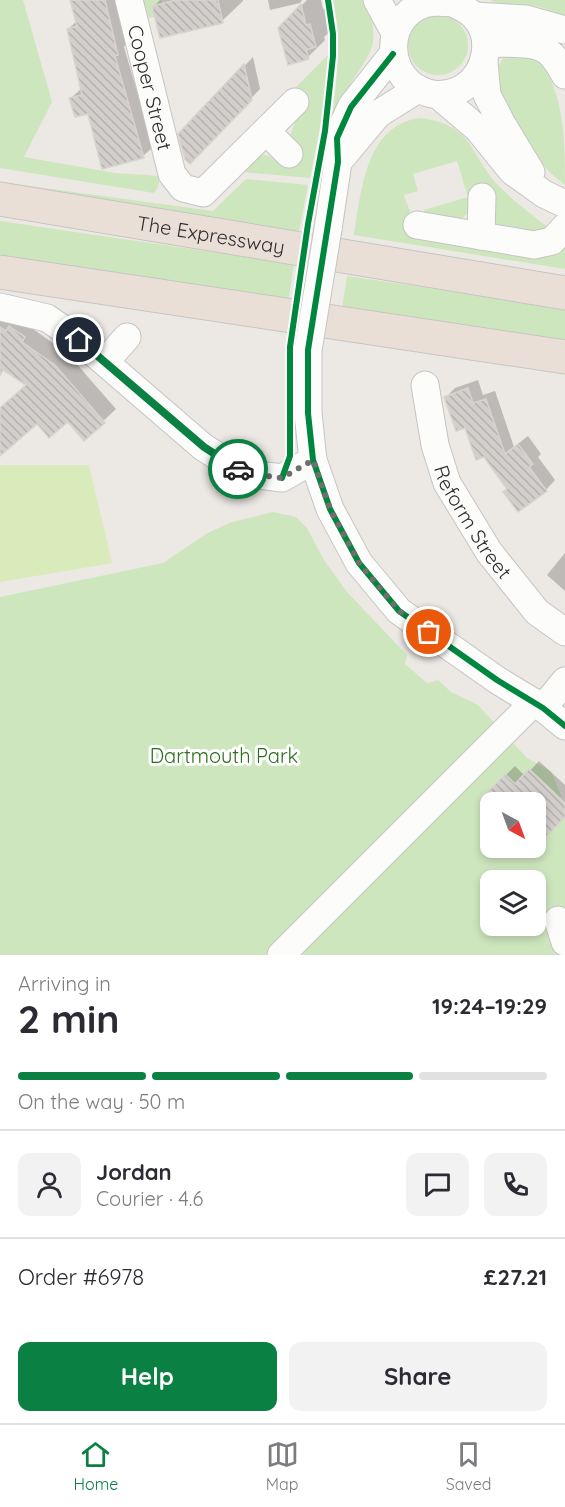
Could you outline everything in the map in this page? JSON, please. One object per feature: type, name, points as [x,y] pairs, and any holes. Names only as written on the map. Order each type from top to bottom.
[{"type":"highway","name":"The Expressway","points":[[0,200],[565,293]]},
{"type":"highway","points":[[0,272],[565,357]]},
{"type":"street","name":"Cooper Street","points":[[129,0],[172,174],[183,188],[203,194],[266,131]]},
{"type":"street","points":[[377,0],[394,43],[401,75],[478,129],[512,171],[554,199]]},
{"type":"street","points":[[565,30],[526,19],[436,1],[411,10],[402,20],[394,43],[351,107],[337,138],[338,162],[308,350],[308,413],[313,460],[330,509],[359,563],[399,611],[497,680],[538,705],[565,726]]},
{"type":"street","points":[[457,6],[480,25],[485,53],[487,95],[502,124],[554,199]]},
{"type":"street","points":[[485,53],[523,44],[544,49],[557,62],[565,75]]},
{"type":"street","points":[[338,162],[378,114],[428,92],[450,93],[463,88],[476,77],[485,53]]},
{"type":"street","points":[[289,154],[266,131],[295,102]]},
{"type":"street","points":[[481,236],[482,197]]},
{"type":"street","points":[[417,225],[534,245],[552,241],[565,227]]},
{"type":"street","points":[[0,307],[46,318],[79,340],[204,447],[244,473],[282,478],[313,460]]},
{"type":"street","points":[[105,362],[127,337]]},
{"type":"street","name":"Reform Street","points":[[424,385],[435,445],[447,483],[489,552],[537,612],[565,632]]},
{"type":"street","points":[[281,955],[565,681]]},
{"type":"green space","points":[[0,0],[23,0],[52,102],[24,157],[115,173],[160,176],[154,193],[0,168]]},
{"type":"green space","points":[[143,0],[161,0],[162,3],[152,6],[155,17],[149,18]]},
{"type":"green space","points":[[333,0],[366,0],[371,17],[373,40],[367,58],[346,92],[331,127],[338,48]]},
{"type":"green space","points":[[490,0],[565,0],[565,18],[538,6],[504,4]]},
{"type":"green space","points":[[432,15],[444,15],[455,20],[463,28],[468,45],[466,57],[455,70],[444,75],[432,75],[421,70],[413,62],[408,51],[408,39],[413,28],[421,20]]},
{"type":"green space","points":[[328,55],[321,122],[310,178],[243,172],[258,157],[266,155],[283,167],[300,151],[290,141],[292,130],[309,106],[293,90]]},
{"type":"green space","points":[[531,55],[551,80],[557,96],[563,131],[565,185],[546,169],[530,147],[508,110],[493,76],[503,58]]},
{"type":"green space","points":[[421,118],[452,127],[461,134],[498,185],[548,227],[544,233],[500,228],[493,221],[469,212],[458,222],[426,219],[424,210],[468,197],[457,161],[413,174],[418,191],[404,195],[412,217],[552,254],[565,248],[565,269],[354,235],[364,181],[377,147],[388,133],[402,123]]},
{"type":"green space","points":[[246,179],[308,185],[298,236],[0,191],[0,182],[213,211]]},
{"type":"green space","points":[[0,221],[294,264],[288,303],[0,259]]},
{"type":"green space","points":[[347,276],[565,308],[565,346],[341,315]]},
{"type":"green space","points":[[0,465],[89,465],[112,563],[0,582]]},
{"type":"green space","name":"Dartmouth Park","points":[[273,512],[296,517],[307,528],[324,560],[347,592],[407,655],[405,664],[427,683],[438,680],[451,692],[478,705],[527,758],[551,771],[565,805],[565,955],[0,955],[0,597],[163,563],[206,534],[229,523]]},
{"type":"building","points":[[70,0],[105,0],[118,55],[115,56],[144,158],[102,169],[88,114],[75,117],[69,98],[82,95],[67,29],[77,26]]},
{"type":"building","points":[[176,0],[218,0],[223,23],[160,38],[152,6]]},
{"type":"building","points":[[301,4],[306,25],[310,24],[316,47],[306,50],[309,59],[288,65],[278,28]]},
{"type":"building","points":[[244,64],[252,100],[190,164],[185,159],[178,134]]},
{"type":"building","points":[[9,326],[25,337],[22,342],[55,365],[105,423],[84,441],[68,422],[49,438],[37,424],[0,456],[0,408],[26,385],[3,370],[0,375],[0,327],[6,331]]},
{"type":"building","points":[[468,388],[473,403],[486,399],[505,454],[518,444],[533,464],[529,467],[547,491],[518,512],[503,492],[507,489],[484,457],[476,460],[465,428],[456,431],[444,397]]},
{"type":"building","points":[[529,769],[565,803],[565,817],[546,837],[546,792],[488,792],[505,774],[515,784]]},
{"type":"cycle path","points":[[282,478],[290,456],[290,347],[308,224],[325,131],[333,56],[333,34],[328,0]]},
{"type":"cycle path","points":[[393,54],[351,107],[337,138],[338,162],[308,350],[308,413],[313,460],[330,509],[359,563],[399,611],[497,680],[543,708],[565,726]]},
{"type":"way so far","points":[[238,469],[244,473],[282,478],[313,460],[330,509],[359,563],[399,611],[429,632]]},
{"type":"route","points":[[79,340],[204,447],[238,469]]}]
